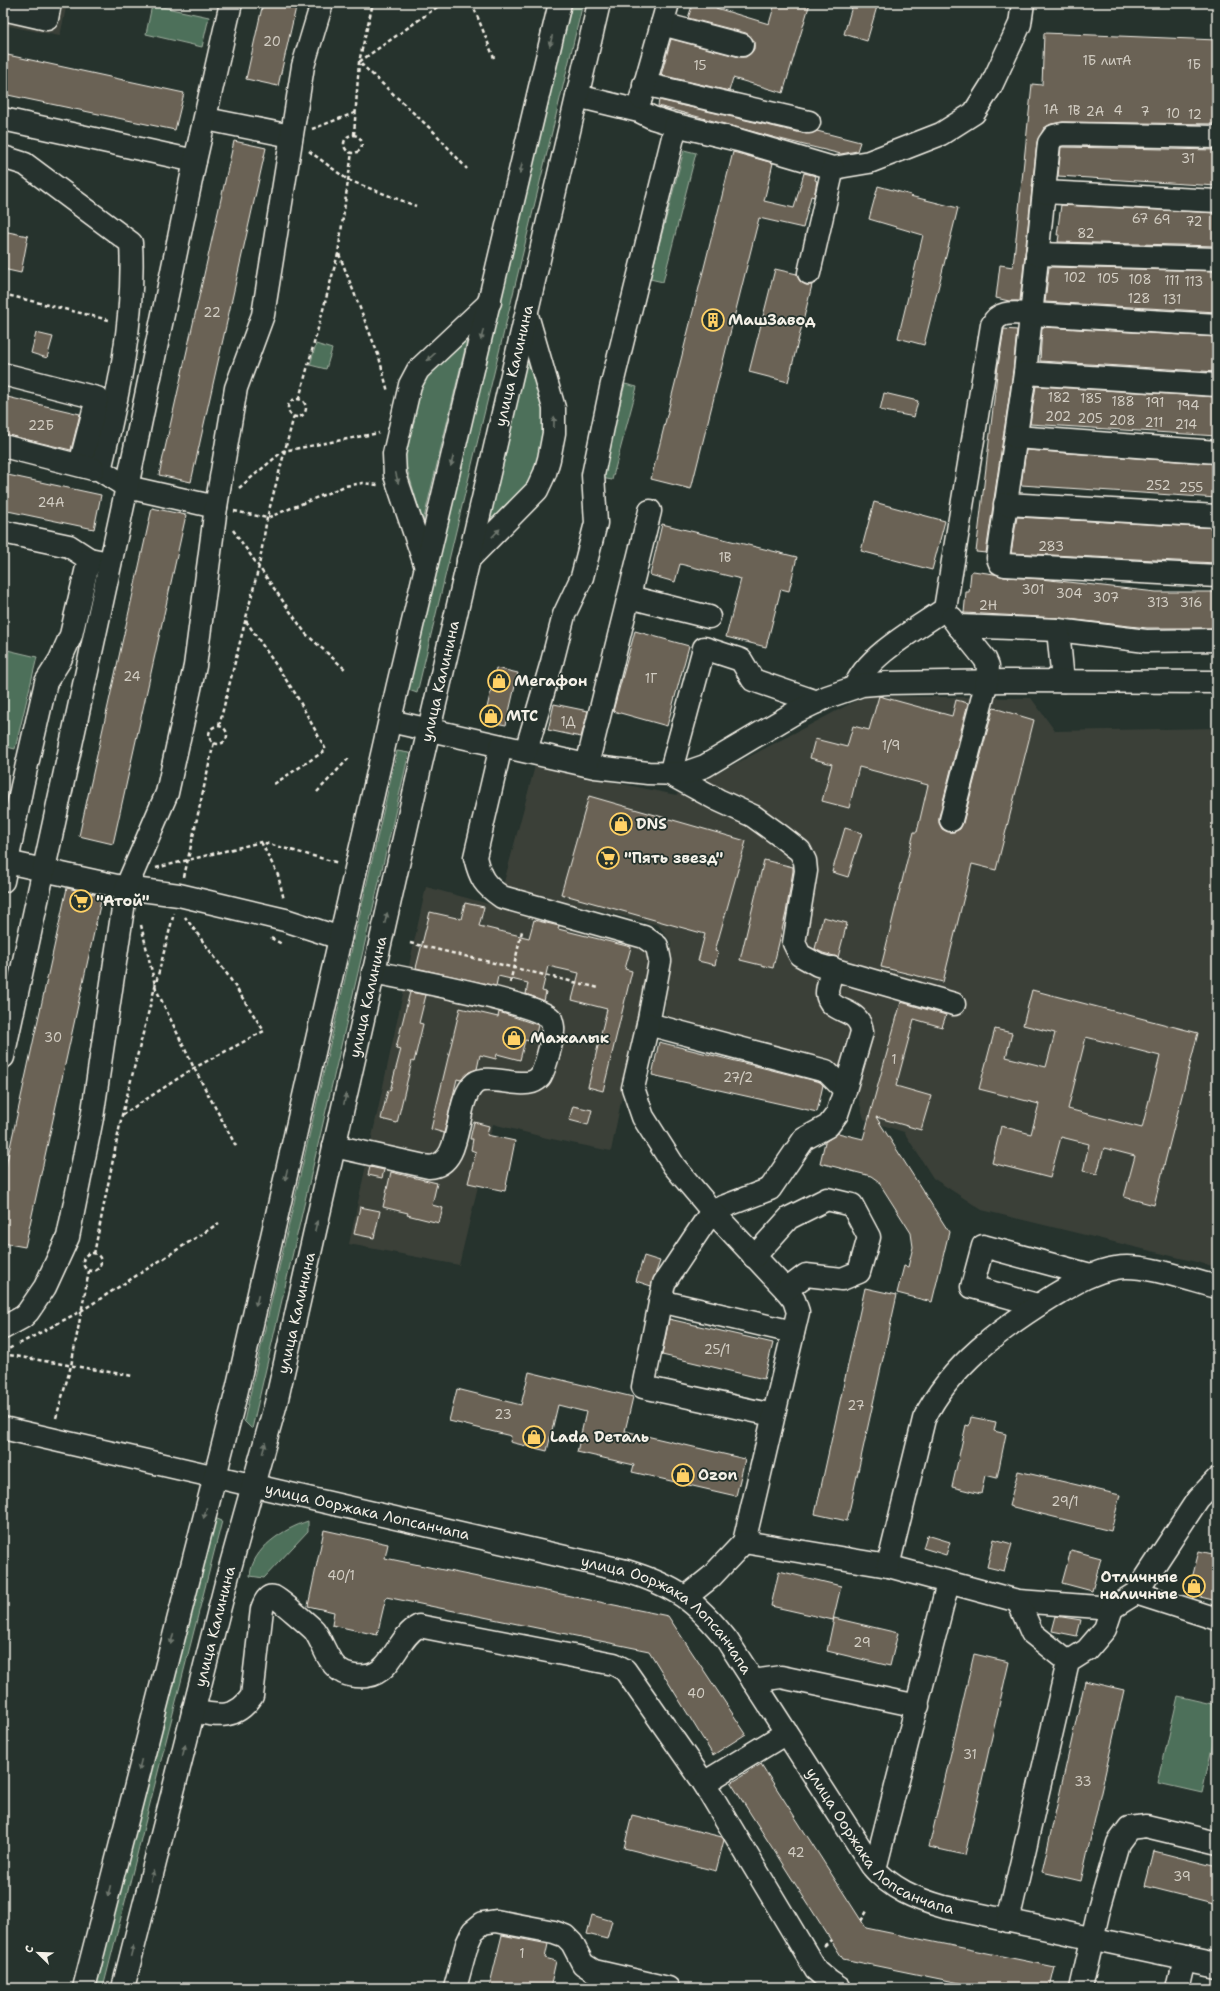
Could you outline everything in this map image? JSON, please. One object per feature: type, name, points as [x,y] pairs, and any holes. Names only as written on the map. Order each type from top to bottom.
[{"type":"main road","points":[[3,9],[46,19],[50,3]]},
{"type":"main road","points":[[3,1057],[45,870],[195,161],[206,119],[231,3]]},
{"type":"main road","points":[[3,1328],[24,1317],[28,1312],[45,1287],[68,1237],[92,1118],[126,888],[167,793],[195,666],[216,507],[236,388],[263,315],[303,66],[322,3]]},
{"type":"main road","points":[[84,1988],[236,1394],[390,721],[560,3]]},
{"type":"main road","name":"улица Калинина","points":[[123,1988],[228,1575],[276,1403],[468,560],[599,3]]},
{"type":"main road","points":[[577,96],[639,111],[653,118],[676,125],[738,140],[833,168],[869,162],[941,134],[974,113],[991,86],[1020,24],[1022,3]]},
{"type":"main road","points":[[639,111],[644,84],[665,13],[742,45]]},
{"type":"main road","points":[[644,84],[809,122]]},
{"type":"main road","points":[[3,119],[195,161]]},
{"type":"main road","points":[[206,119],[291,136]]},
{"type":"main road","points":[[526,751],[564,615],[582,577],[596,523],[593,475],[594,468],[611,388],[676,125]]},
{"type":"main road","points":[[1217,137],[1064,134],[1054,136],[1049,143],[1026,373],[998,558],[1000,563],[1005,565],[1217,576]]},
{"type":"main road","points":[[3,158],[25,164],[131,243],[128,325],[113,416],[90,468]]},
{"type":"main road","points":[[808,272],[833,168]]},
{"type":"main road","points":[[1044,192],[1217,201]]},
{"type":"main road","points":[[1037,254],[1217,259]]},
{"type":"main road","points":[[426,567],[396,475],[394,454],[410,385],[418,370],[490,302]]},
{"type":"main road","points":[[951,820],[987,681],[988,666],[985,659],[952,617],[992,325],[995,318],[1002,314],[1032,314],[1217,325]]},
{"type":"main road","points":[[468,560],[537,490],[545,473],[549,459],[554,433],[554,408],[526,315]]},
{"type":"main road","points":[[1026,373],[1217,385]]},
{"type":"main road","points":[[3,374],[97,398],[90,468]]},
{"type":"main road","points":[[1016,436],[1217,452]]},
{"type":"main road","points":[[3,446],[90,468],[127,487],[216,507]]},
{"type":"main road","points":[[1006,504],[1217,516]]},
{"type":"main road","points":[[588,765],[650,512]]},
{"type":"main road","points":[[3,532],[69,546],[89,559],[110,563]]},
{"type":"main road","points":[[89,559],[71,635],[60,660],[46,682],[12,784],[4,868],[45,870],[126,888],[179,904],[285,920],[340,938]]},
{"type":"main road","points":[[629,597],[709,617]]},
{"type":"main road","points":[[855,687],[858,679],[875,658],[952,617],[1146,641],[1217,640]]},
{"type":"main road","points":[[1058,630],[1063,681]]},
{"type":"main road","points":[[670,774],[704,648],[741,660],[753,680],[817,702]]},
{"type":"main road","points":[[390,721],[588,765],[682,774],[705,766],[796,712],[855,687],[887,683],[987,681],[1217,682]]},
{"type":"main road","points":[[501,746],[475,858],[479,873],[487,887],[502,897],[644,937],[657,946],[660,960],[648,1024],[633,1088],[643,1117],[674,1166],[754,1258],[786,1290],[794,1300],[798,1312],[772,1415],[744,1542],[711,1577],[686,1597]]},
{"type":"main road","points":[[670,774],[718,800],[752,816],[800,851],[805,861],[806,871],[794,943],[800,955],[818,964],[954,1004]]},
{"type":"main road","points":[[772,1415],[643,1387],[664,1283],[712,1211],[770,1189],[804,1139],[828,1126],[837,1114],[862,1032],[861,1023],[856,1017],[841,1010],[831,1003],[827,993],[832,968]]},
{"type":"main road","points":[[334,1146],[429,1167],[438,1166],[447,1161],[466,1097],[471,1087],[477,1081],[485,1080],[523,1084],[534,1082],[541,1075],[554,1030],[551,1018],[541,1011],[505,1001],[373,972]]},
{"type":"main road","points":[[648,1024],[826,1071],[845,1090]]},
{"type":"main road","points":[[770,1189],[789,1218]]},
{"type":"main road","points":[[754,1258],[789,1218],[827,1199],[852,1205],[869,1237],[859,1272],[842,1279],[806,1275],[786,1290]]},
{"type":"main road","points":[[1038,1305],[972,1287],[983,1246],[1091,1275]]},
{"type":"main road","points":[[888,1566],[924,1419],[933,1401],[962,1366],[984,1345],[1038,1305],[1091,1275],[1117,1267],[1132,1267],[1217,1286]]},
{"type":"main road","points":[[660,1301],[793,1332]]},
{"type":"main road","name":"улица Ооржака Лопсанчапа","points":[[3,1428],[215,1475],[626,1571],[651,1579],[686,1597],[707,1615],[727,1640],[875,1869],[882,1878],[896,1888],[922,1901],[944,1907],[1217,1965]]},
{"type":"main road","points":[[744,1542],[888,1566],[1018,1601],[1112,1608],[1136,1593],[1198,1499],[1217,1479]]},
{"type":"main road","points":[[875,1869],[918,1706],[948,1583]]},
{"type":"main road","points":[[1136,1593],[1217,1619]]},
{"type":"main road","points":[[194,1711],[219,1716],[237,1711],[246,1705],[252,1696],[262,1608],[264,1602],[269,1597],[274,1597],[306,1621],[314,1631],[331,1661],[338,1670],[348,1675],[366,1676],[374,1674],[385,1666],[406,1635],[418,1626],[614,1664],[625,1670],[704,1783],[816,1970],[833,1986]]},
{"type":"main road","points":[[1018,1601],[1032,1633],[1068,1662]]},
{"type":"main road","points":[[1008,1921],[1068,1662],[1087,1650],[1105,1629],[1112,1608]]},
{"type":"main road","points":[[753,1681],[781,1677],[918,1706]]},
{"type":"main road","points":[[704,1783],[786,1733]]},
{"type":"main road","points":[[1082,1988],[1118,1843],[1129,1828],[1146,1826],[1217,1843]]},
{"type":"main road","points":[[455,1988],[467,1944],[473,1931],[483,1923],[496,1921],[565,1936],[572,1943],[583,1964],[594,1971],[668,1988]]},
{"type":"main road","points":[[1178,1988],[1185,1958]]},
{"type":"path","points":[[354,135],[357,112],[359,62],[373,3]]},
{"type":"path","points":[[359,62],[443,3]]},
{"type":"path","points":[[472,3],[494,58]]},
{"type":"path","points":[[359,62],[435,133],[467,169]]},
{"type":"path","points":[[291,136],[357,112]]},
{"type":"path","points":[[354,135],[360,138],[362,144],[357,151],[352,152],[346,148],[344,143],[348,136],[354,135]]},
{"type":"path","points":[[291,136],[348,180],[416,206]]},
{"type":"path","points":[[299,399],[338,254],[352,152]]},
{"type":"path","points":[[338,254],[380,357],[388,393]]},
{"type":"path","points":[[3,294],[128,325]]},
{"type":"path","points":[[294,416],[290,413],[288,405],[291,401],[299,399]]},
{"type":"path","points":[[294,416],[302,415],[305,410],[305,404],[299,399]]},
{"type":"path","points":[[219,726],[259,566],[267,518],[294,416]]},
{"type":"path","points":[[216,507],[284,452],[386,432]]},
{"type":"path","points":[[216,507],[267,518],[345,486],[363,483],[385,486]]},
{"type":"path","points":[[216,507],[306,634],[346,670]]},
{"type":"path","points":[[246,620],[294,693],[326,750],[274,784]]},
{"type":"path","points":[[214,742],[222,742],[226,736],[225,730],[219,726]]},
{"type":"path","points":[[214,742],[210,737],[210,732],[214,727],[219,726]]},
{"type":"path","points":[[94,1254],[122,1115],[179,904],[214,742]]},
{"type":"path","points":[[316,792],[349,758]]},
{"type":"path","points":[[260,842],[278,875],[284,896],[285,920]]},
{"type":"path","points":[[152,869],[260,842],[357,868]]},
{"type":"path","points":[[122,1115],[194,1068],[264,1031],[179,904]]},
{"type":"path","points":[[140,922],[156,989],[194,1068],[237,1148]]},
{"type":"path","points":[[505,1001],[522,931]]},
{"type":"path","points":[[410,943],[599,988]]},
{"type":"path","points":[[3,1353],[81,1311],[219,1223]]},
{"type":"path","points":[[94,1254],[99,1258],[100,1263],[96,1270],[89,1270],[84,1267],[83,1260],[88,1255],[94,1254]]},
{"type":"path","points":[[56,1418],[71,1366],[89,1270]]},
{"type":"path","points":[[3,1353],[134,1376]]},
{"type":"path","points":[[861,1921],[866,1911]]},
{"type":"shaded area","points":[[3,3],[67,3],[60,36],[3,25]]},
{"type":"shaded area","points":[[865,696],[1031,698],[1055,731],[1217,728],[1217,1267],[982,1210],[933,1178],[904,1132],[864,1119],[851,1070],[664,1020],[671,942],[658,925],[503,886],[535,766],[676,795]]},
{"type":"shaded area","name":"Мажалык","points":[[426,887],[627,941],[651,952],[611,1151],[547,1138],[493,1124],[459,1265],[349,1244]]},
{"type":"green space","points":[[572,3],[583,3],[417,693],[406,689]]},
{"type":"green space","points":[[152,5],[209,17],[202,47],[146,34]]},
{"type":"green space","points":[[684,150],[696,153],[663,282],[650,279]]},
{"type":"green space","points":[[470,328],[423,522],[401,449],[418,379]]},
{"type":"green space","points":[[526,343],[549,416],[533,486],[482,538]]},
{"type":"green space","points":[[316,344],[332,349],[326,369],[310,365]]},
{"type":"green space","points":[[625,384],[637,387],[612,480],[601,478]]},
{"type":"green space","points":[[3,649],[37,657],[15,749],[3,746]]},
{"type":"green space","points":[[397,751],[409,753],[252,1429],[244,1421]]},
{"type":"green space","points":[[210,1516],[222,1521],[103,1988],[91,1988]]},
{"type":"green space","points":[[308,1521],[308,1531],[264,1578],[250,1576],[252,1566],[263,1548],[289,1529]]},
{"type":"green space","points":[[1178,1696],[1217,1705],[1217,1726],[1202,1793],[1158,1783]]},
{"type":"building","points":[[263,3],[297,3],[278,86],[246,79]]},
{"type":"building","points":[[693,3],[718,3],[716,8],[769,24],[775,3],[810,3],[783,93],[733,78],[729,91],[661,75],[671,39],[739,57],[746,57],[754,49],[754,41],[746,33],[688,18]]},
{"type":"building","points":[[853,3],[878,3],[867,41],[844,34]]},
{"type":"building","points":[[1044,33],[1217,40],[1217,124],[1063,122],[1051,124],[1044,128],[1037,142],[1020,301],[1009,301],[996,298],[1000,265],[1013,267],[1032,84],[1042,85]]},
{"type":"building","points":[[3,54],[184,93],[175,130],[3,94]]},
{"type":"building","points":[[659,100],[806,134],[817,131],[860,142],[857,151],[841,154],[658,106]]},
{"type":"building","points":[[234,141],[266,148],[191,482],[159,475]]},
{"type":"building","points":[[1061,147],[1217,150],[1217,186],[1058,176]]},
{"type":"building","name":"МашЗавод","points":[[733,152],[773,163],[764,201],[794,208],[804,173],[816,176],[815,180],[817,181],[814,197],[811,196],[803,228],[759,218],[691,489],[651,479]]},
{"type":"building","points":[[878,186],[958,208],[924,345],[898,338],[923,235],[869,219]]},
{"type":"building","points":[[1061,205],[1217,213],[1217,246],[1058,242],[1059,235],[1057,235]]},
{"type":"building","points":[[3,231],[28,236],[21,273],[3,269]]},
{"type":"building","points":[[1049,267],[1217,271],[1217,312],[1045,302]]},
{"type":"building","points":[[775,269],[797,274],[801,282],[806,285],[812,285],[788,382],[749,372]]},
{"type":"building","points":[[1042,327],[1217,337],[1217,372],[1040,361]]},
{"type":"building","points":[[1004,329],[1017,330],[1013,371],[986,553],[976,552],[998,366]]},
{"type":"building","points":[[36,333],[53,337],[47,358],[31,353]]},
{"type":"building","points":[[1036,386],[1217,397],[1217,436],[1030,424]]},
{"type":"building","points":[[884,393],[918,401],[914,417],[880,410]]},
{"type":"building","points":[[3,396],[80,414],[71,450],[3,434]]},
{"type":"building","points":[[1026,450],[1217,464],[1217,498],[1021,485]]},
{"type":"building","points":[[3,474],[101,495],[94,529],[3,510]]},
{"type":"building","points":[[874,502],[945,521],[932,570],[861,551]]},
{"type":"building","points":[[152,508],[186,515],[113,844],[79,836]]},
{"type":"building","points":[[1017,517],[1217,528],[1217,563],[1011,553]]},
{"type":"building","points":[[662,524],[797,557],[789,591],[781,589],[766,647],[726,637],[741,579],[680,564],[675,582],[650,575]]},
{"type":"building","points":[[973,571],[1004,577],[1041,579],[1156,592],[1217,592],[1217,628],[1147,628],[1059,618],[964,613],[966,592],[969,592],[971,572]]},
{"type":"building","points":[[635,631],[689,646],[667,726],[613,711]]},
{"type":"building","points":[[496,668],[518,673],[506,725],[484,721]]},
{"type":"building","points":[[879,696],[952,716],[956,700],[968,703],[939,817],[939,823],[942,829],[948,832],[954,832],[960,829],[963,823],[993,709],[994,708],[1034,720],[996,870],[972,864],[943,982],[881,967],[914,832],[917,832],[928,785],[859,767],[849,808],[822,801],[832,764],[810,758],[815,739],[847,747],[853,726],[869,730]]},
{"type":"building","points":[[554,704],[588,711],[581,737],[548,730]]},
{"type":"building","points":[[589,796],[746,841],[715,951],[718,952],[715,965],[698,961],[705,934],[561,894]]},
{"type":"building","points":[[845,828],[862,833],[848,877],[832,872]]},
{"type":"building","points":[[764,860],[793,867],[786,913],[773,968],[740,960]]},
{"type":"building","points":[[67,888],[102,896],[25,1247],[3,1243],[3,1179]]},
{"type":"building","points":[[465,903],[484,907],[479,926],[529,938],[534,920],[559,926],[558,929],[631,947],[625,969],[632,971],[603,1091],[588,1087],[607,1009],[572,1000],[579,973],[548,966],[542,991],[546,992],[544,1001],[526,994],[528,983],[498,976],[496,986],[416,968],[430,912],[461,919]]},
{"type":"building","points":[[823,917],[847,923],[838,957],[815,949]]},
{"type":"building","points":[[1032,990],[1198,1033],[1154,1205],[1124,1197],[1135,1156],[1104,1148],[1097,1174],[1083,1171],[1089,1144],[1061,1137],[1050,1178],[992,1163],[1001,1126],[1031,1134],[1039,1104],[979,1089],[995,1029],[1012,1033],[1006,1057],[1046,1067],[1055,1033],[1023,1025]],"holes":[[[1086,1037],[1160,1056],[1142,1128],[1068,1109]]]},
{"type":"building","points":[[410,992],[426,995],[419,1023],[423,1024],[414,1062],[412,1061],[397,1123],[381,1119],[388,1090],[390,1091],[401,1049],[396,1048]]},
{"type":"building","points":[[901,1002],[946,1015],[942,1027],[914,1019],[896,1086],[931,1096],[921,1130],[876,1117],[949,1232],[932,1302],[897,1293],[904,1266],[908,1267],[913,1247],[911,1233],[878,1181],[871,1176],[820,1163],[825,1142],[838,1133],[863,1139]]},
{"type":"building","points":[[460,1008],[498,1017],[499,1012],[538,1025],[534,1042],[525,1040],[520,1060],[497,1054],[496,1059],[480,1055],[477,1069],[469,1072],[461,1080],[457,1079],[444,1133],[431,1129]]},
{"type":"building","points":[[659,1042],[820,1082],[823,1085],[817,1112],[652,1075]]},
{"type":"building","points":[[573,1106],[592,1110],[588,1125],[569,1120]]},
{"type":"building","points":[[474,1122],[489,1126],[487,1135],[515,1141],[505,1191],[468,1183],[476,1152],[471,1150],[473,1139],[470,1139]]},
{"type":"building","points":[[370,1167],[384,1170],[382,1178],[368,1175]]},
{"type":"building","points":[[391,1172],[437,1183],[432,1205],[443,1208],[439,1223],[383,1207]]},
{"type":"building","points":[[360,1207],[380,1211],[374,1238],[354,1234]]},
{"type":"building","points":[[644,1256],[660,1261],[651,1286],[636,1281]]},
{"type":"building","points":[[865,1288],[897,1295],[847,1521],[815,1514]]},
{"type":"building","points":[[669,1319],[773,1343],[764,1379],[662,1355]]},
{"type":"building","points":[[529,1372],[633,1397],[625,1431],[745,1459],[736,1496],[632,1472],[634,1465],[577,1452],[586,1412],[558,1405],[547,1451],[510,1442],[511,1436],[449,1421],[457,1389],[521,1405]]},
{"type":"building","points":[[971,1417],[996,1422],[994,1431],[1006,1434],[997,1478],[985,1475],[981,1494],[952,1487],[966,1425],[969,1426]]},
{"type":"building","points":[[1018,1471],[1120,1495],[1111,1531],[1009,1506]]},
{"type":"building","points":[[324,1530],[388,1544],[385,1558],[668,1616],[746,1734],[713,1755],[649,1651],[386,1597],[377,1635],[332,1625],[334,1612],[308,1606]]},
{"type":"building","points":[[927,1535],[950,1542],[946,1555],[923,1548]]},
{"type":"building","points":[[994,1539],[1012,1544],[1004,1571],[987,1567]]},
{"type":"building","points":[[1071,1550],[1101,1558],[1092,1591],[1062,1583]]},
{"type":"building","points":[[1199,1551],[1217,1555],[1217,1601],[1188,1594]]},
{"type":"building","points":[[779,1571],[841,1586],[833,1620],[771,1606]]},
{"type":"building","points":[[1056,1616],[1081,1620],[1077,1636],[1052,1631]]},
{"type":"building","points":[[834,1618],[898,1633],[890,1666],[827,1651]]},
{"type":"building","points":[[974,1654],[1009,1662],[965,1855],[929,1847]]},
{"type":"building","points":[[1085,1681],[1124,1690],[1081,1881],[1042,1872]]},
{"type":"building","points":[[761,1764],[866,1928],[1055,1967],[1050,1988],[984,1988],[843,1959],[731,1783]]},
{"type":"building","points":[[632,1815],[722,1837],[724,1840],[716,1871],[624,1848]]},
{"type":"building","points":[[1154,1851],[1217,1867],[1217,1904],[1145,1886]]},
{"type":"building","points":[[592,1915],[612,1921],[607,1939],[587,1934]]},
{"type":"building","points":[[502,1935],[548,1944],[545,1958],[556,1961],[550,1988],[489,1988]]},
{"type":"place","name":"МашЗавод","points":[[713,320]]},
{"type":"place","name":"Мегафон","points":[[499,681]]},
{"type":"place","name":"МТС","points":[[491,716]]},
{"type":"place","name":"DNS","points":[[621,824]]},
{"type":"place","name":"\"Пять звезд\"","points":[[608,858]]},
{"type":"place","name":"\"Атой\"","points":[[81,901]]},
{"type":"place","name":"Мажалык","points":[[514,1038]]},
{"type":"place","name":"Lada Dеталь","points":[[534,1437]]},
{"type":"place","name":"Ozon","points":[[683,1475]]},
{"type":"place","name":"Отличные наличные","points":[[1194,1586]]}]
